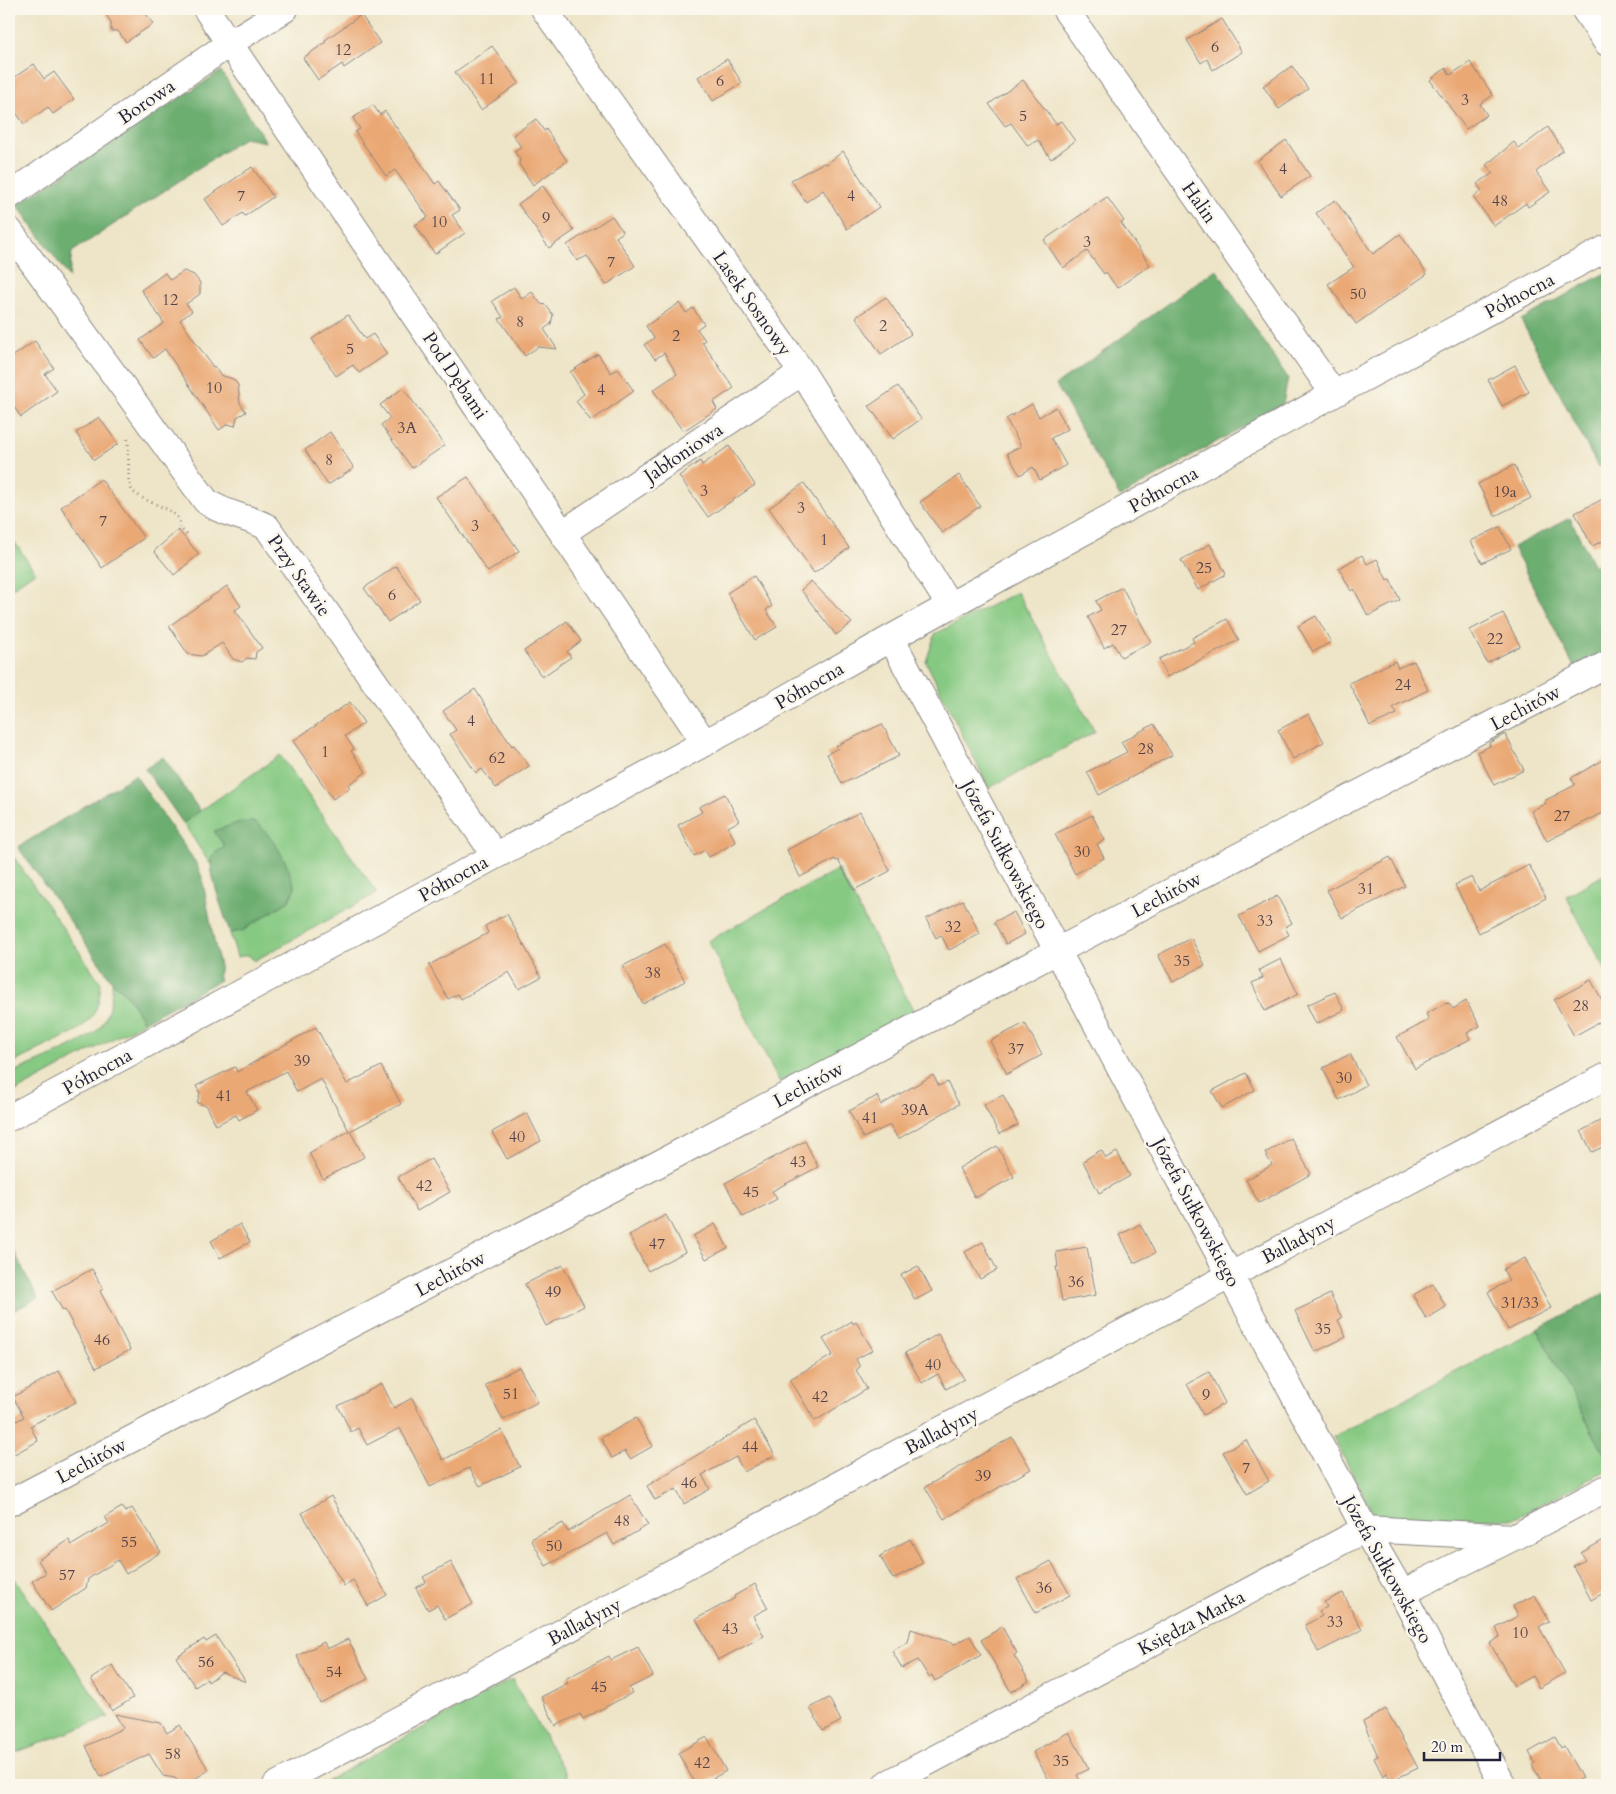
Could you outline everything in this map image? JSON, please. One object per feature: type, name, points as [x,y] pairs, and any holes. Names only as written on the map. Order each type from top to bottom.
[{"type":"street","name":"Pod Dębami","points":[[206,9],[705,742]]},
{"type":"street","name":"Borowa","points":[[9,196],[230,43],[285,9]]},
{"type":"street","name":"Lasek Sosnowy","points":[[544,9],[802,372],[950,606]]},
{"type":"street","name":"Halin","points":[[1065,9],[1334,394]]},
{"type":"street","points":[[1584,9],[1607,43]]},
{"type":"street","name":"Przy Stawie","points":[[9,230],[206,501],[225,513],[256,521],[267,527],[495,855]]},
{"type":"street","name":"Północna","points":[[9,1118],[749,719],[891,638],[1334,394],[1607,248]]},
{"type":"street","name":"Jabłoniowa","points":[[563,532],[802,372]]},
{"type":"street","name":"Józefa Sułkowskiego","points":[[891,638],[1503,1785]]},
{"type":"street","name":"Lechitów","points":[[9,1503],[664,1161],[1057,951],[1607,664]]},
{"type":"street","name":"Balladyny","points":[[276,1785],[1230,1275],[1607,1076]]},
{"type":"street","points":[[1402,1593],[1607,1488]]},
{"type":"street","points":[[1365,1529],[1515,1536]]},
{"type":"street","name":"Księdza Marka","points":[[885,1785],[1365,1529]]},
{"type":"path","points":[[125,433],[129,443],[129,481],[132,491],[144,499],[169,510],[179,520],[180,528],[189,537]]},
{"type":"green space","points":[[221,71],[266,142],[244,138],[72,252],[69,277],[17,205]]},
{"type":"green space","points":[[1216,269],[1288,378],[1283,404],[1120,497],[1056,385]]},
{"type":"green space","points":[[1607,272],[1607,462],[1598,467],[1521,320]]},
{"type":"green space","points":[[1570,518],[1594,566],[1607,560],[1607,652],[1575,669],[1513,547]]},
{"type":"green space","points":[[9,534],[35,572],[9,590]]},
{"type":"green space","points":[[1017,592],[1095,732],[989,788],[926,662],[935,634]]},
{"type":"green space","points":[[280,755],[377,893],[254,961],[249,955],[237,957],[230,933],[242,931],[289,901],[295,887],[215,832],[225,847],[213,855],[210,864],[183,823]]},
{"type":"green space","points":[[163,757],[200,811],[183,823],[145,769]]},
{"type":"green space","points":[[135,775],[196,863],[202,877],[220,966],[218,975],[220,980],[144,1022],[127,995],[112,981],[18,847]]},
{"type":"green space","points":[[240,822],[256,822],[270,837],[284,859],[295,887],[288,901],[242,931],[230,933],[214,882],[211,862],[212,856],[225,847],[214,831]]},
{"type":"green space","points":[[9,850],[101,983],[96,1009],[84,1025],[78,1030],[9,1065]]},
{"type":"green space","points":[[838,869],[915,1013],[779,1082],[708,941]]},
{"type":"green space","points":[[1607,873],[1607,973],[1566,896]]},
{"type":"green space","points":[[112,981],[127,995],[144,1022],[9,1095],[9,1074],[73,1046],[101,1026],[110,1004]]},
{"type":"green space","points":[[9,1242],[38,1298],[9,1313]]},
{"type":"green space","points":[[1607,1292],[1607,1459],[1537,1329]]},
{"type":"green space","points":[[1537,1329],[1607,1459],[1607,1470],[1513,1519],[1376,1518],[1333,1437]]},
{"type":"green space","points":[[9,1570],[109,1717],[9,1755]]},
{"type":"green space","points":[[512,1679],[572,1785],[328,1785],[326,1781]]},
{"type":"building","points":[[102,9],[143,9],[153,24],[126,42],[118,31],[111,31],[111,22]]},
{"type":"building","points":[[361,15],[380,43],[344,68],[342,64],[318,80],[303,58]]},
{"type":"building","points":[[1222,19],[1242,52],[1213,70],[1207,59],[1201,63],[1187,40]]},
{"type":"building","points":[[492,46],[519,83],[481,110],[455,72]]},
{"type":"building","points":[[727,59],[742,83],[713,101],[698,77]]},
{"type":"building","points":[[1470,62],[1493,95],[1480,104],[1487,115],[1466,129],[1430,80],[1446,68],[1450,75]]},
{"type":"building","points":[[34,64],[44,79],[54,72],[74,99],[53,114],[48,107],[24,124],[9,102],[9,81]]},
{"type":"building","points":[[1292,66],[1308,89],[1279,109],[1263,86]]},
{"type":"building","points":[[1023,80],[1056,124],[1061,121],[1075,141],[1051,159],[1038,140],[1028,146],[1011,123],[1005,126],[989,104]]},
{"type":"building","points":[[373,105],[380,115],[385,111],[435,184],[439,181],[460,210],[452,215],[465,233],[435,254],[415,225],[428,217],[395,170],[386,176],[355,132],[360,129],[353,118]]},
{"type":"building","points":[[536,119],[544,131],[546,129],[567,161],[533,185],[519,164],[520,159],[514,151],[521,147],[513,135]]},
{"type":"building","points":[[1548,127],[1563,150],[1536,172],[1550,192],[1528,207],[1526,203],[1494,226],[1473,197],[1482,191],[1477,184],[1493,173],[1486,165],[1514,142],[1519,149]]},
{"type":"building","points":[[1286,140],[1310,176],[1281,196],[1257,161]]},
{"type":"building","points":[[843,151],[879,207],[847,229],[823,190],[806,202],[791,180],[823,163],[827,164]]},
{"type":"building","points":[[252,167],[273,197],[245,216],[243,213],[223,226],[205,199]]},
{"type":"building","points":[[543,186],[574,231],[549,248],[518,204]]},
{"type":"building","points":[[1107,197],[1124,221],[1121,223],[1150,265],[1117,288],[1106,272],[1104,274],[1087,251],[1063,268],[1044,240]]},
{"type":"building","points":[[1335,200],[1373,254],[1400,234],[1427,274],[1356,324],[1328,284],[1354,267],[1316,213]]},
{"type":"building","points":[[612,216],[623,232],[616,237],[635,266],[606,285],[587,256],[577,261],[567,245]]},
{"type":"building","points":[[184,271],[194,275],[200,283],[200,294],[186,304],[192,311],[180,320],[220,375],[233,379],[238,385],[240,403],[246,412],[237,417],[235,426],[228,424],[219,430],[165,349],[153,358],[140,340],[164,323],[141,290],[165,273],[170,280]]},
{"type":"building","points":[[514,287],[522,299],[532,292],[541,304],[546,305],[553,315],[551,324],[544,329],[557,349],[538,347],[525,356],[499,319],[503,317],[492,301]]},
{"type":"building","points":[[886,297],[911,334],[881,354],[856,317]]},
{"type":"building","points":[[679,303],[686,313],[693,308],[704,324],[697,329],[705,340],[702,342],[734,388],[713,402],[717,409],[683,431],[653,390],[677,374],[664,353],[655,359],[644,345],[654,338],[646,326]]},
{"type":"building","points":[[348,315],[365,339],[373,334],[387,354],[359,373],[353,365],[336,376],[312,339]]},
{"type":"building","points":[[35,341],[54,368],[45,374],[57,391],[21,417],[9,400],[9,359]]},
{"type":"building","points":[[598,354],[611,373],[618,369],[634,391],[591,421],[576,401],[584,394],[570,372]]},
{"type":"building","points":[[1515,365],[1529,392],[1502,406],[1488,380]]},
{"type":"building","points":[[898,386],[921,419],[893,439],[869,406]]},
{"type":"building","points":[[403,388],[445,445],[412,468],[381,425],[390,418],[380,405]]},
{"type":"building","points":[[1032,404],[1039,417],[1056,407],[1068,429],[1051,438],[1066,465],[1040,480],[1033,467],[1020,475],[1007,453],[1021,446],[1006,419]]},
{"type":"building","points":[[99,417],[118,444],[94,460],[76,433]]},
{"type":"building","points":[[330,432],[354,468],[328,485],[305,450]]},
{"type":"building","points":[[729,446],[755,485],[708,517],[679,476],[700,461],[702,465]]},
{"type":"building","points":[[1514,465],[1531,498],[1495,516],[1478,484]]},
{"type":"building","points":[[959,475],[980,506],[942,533],[920,502]]},
{"type":"building","points":[[468,477],[519,551],[488,572],[436,497]]},
{"type":"building","points":[[101,479],[144,538],[102,568],[61,507]]},
{"type":"building","points":[[804,483],[849,548],[814,573],[769,508]]},
{"type":"building","points":[[1607,497],[1607,539],[1592,546],[1575,513]]},
{"type":"building","points":[[1500,527],[1511,549],[1482,563],[1471,541]]},
{"type":"building","points":[[178,530],[199,554],[174,575],[154,551]]},
{"type":"building","points":[[1210,544],[1226,574],[1198,590],[1181,560]]},
{"type":"building","points":[[1362,555],[1367,564],[1377,559],[1387,580],[1390,579],[1400,600],[1368,616],[1354,589],[1351,591],[1339,568]]},
{"type":"building","points":[[396,566],[420,600],[388,622],[364,588]]},
{"type":"building","points":[[754,576],[772,606],[766,610],[777,627],[755,640],[727,593]]},
{"type":"building","points":[[811,581],[852,623],[836,635],[801,590]]},
{"type":"building","points":[[227,586],[241,606],[235,610],[262,648],[256,652],[255,659],[247,658],[242,662],[233,659],[222,643],[202,656],[188,654],[169,626]]},
{"type":"building","points":[[1122,587],[1151,642],[1121,657],[1113,643],[1104,648],[1088,617],[1101,610],[1096,601]]},
{"type":"building","points":[[1503,613],[1520,646],[1487,663],[1470,630]]},
{"type":"building","points":[[1316,616],[1331,642],[1313,652],[1298,626]]},
{"type":"building","points":[[1227,619],[1239,640],[1167,677],[1159,659],[1194,642],[1192,638]]},
{"type":"building","points":[[567,621],[581,641],[567,652],[571,657],[542,677],[524,651]]},
{"type":"building","points":[[1395,661],[1398,668],[1414,661],[1428,690],[1393,707],[1397,714],[1370,726],[1349,683]]},
{"type":"building","points":[[475,689],[500,729],[529,766],[496,788],[482,769],[476,773],[450,734],[456,730],[443,711]]},
{"type":"building","points":[[350,702],[364,723],[345,736],[354,749],[351,751],[366,772],[348,785],[350,788],[333,799],[293,741]]},
{"type":"building","points":[[1309,714],[1324,742],[1293,759],[1278,730]]},
{"type":"building","points":[[882,724],[899,756],[842,784],[827,754],[838,748],[836,746]]},
{"type":"building","points":[[1154,724],[1172,755],[1099,795],[1087,772],[1127,752],[1121,742]]},
{"type":"building","points":[[1505,734],[1524,770],[1494,785],[1477,752],[1490,746],[1489,743]]},
{"type":"building","points":[[1607,758],[1607,811],[1547,841],[1531,811],[1546,803],[1544,801],[1575,785],[1571,778]]},
{"type":"building","points":[[725,794],[739,821],[728,827],[736,842],[709,857],[705,850],[694,856],[678,825],[702,812],[699,807]]},
{"type":"building","points":[[860,812],[890,871],[854,890],[838,860],[836,861],[835,859],[800,877],[787,850]]},
{"type":"building","points":[[1092,815],[1105,840],[1097,844],[1104,858],[1075,874],[1055,834]]},
{"type":"building","points":[[1390,857],[1405,886],[1342,918],[1327,890]]},
{"type":"building","points":[[1529,865],[1546,898],[1479,933],[1455,885],[1472,877],[1479,891]]},
{"type":"building","points":[[1277,896],[1292,923],[1285,927],[1289,935],[1258,951],[1239,916]]},
{"type":"building","points":[[963,900],[980,934],[949,950],[941,935],[936,938],[926,919]]},
{"type":"building","points":[[1014,912],[1025,934],[1006,944],[994,922]]},
{"type":"building","points":[[507,914],[541,977],[519,989],[509,972],[461,999],[458,994],[448,999],[429,965],[488,933],[485,926]]},
{"type":"building","points":[[1191,938],[1205,965],[1173,982],[1158,955]]},
{"type":"building","points":[[665,944],[685,981],[643,1004],[623,966]]},
{"type":"building","points":[[1281,959],[1298,994],[1265,1011],[1252,983],[1263,978],[1259,970]]},
{"type":"building","points":[[1591,980],[1607,1009],[1607,1018],[1574,1036],[1554,1000]]},
{"type":"building","points":[[1335,992],[1344,1010],[1316,1024],[1307,1005]]},
{"type":"building","points":[[1466,1001],[1480,1026],[1467,1033],[1470,1039],[1415,1069],[1397,1037],[1429,1020],[1426,1014],[1444,1004],[1449,1003],[1453,1009]]},
{"type":"building","points":[[1025,1023],[1042,1055],[1007,1074],[990,1041]]},
{"type":"building","points":[[316,1027],[347,1084],[381,1066],[401,1104],[350,1131],[364,1157],[323,1179],[309,1153],[349,1131],[321,1079],[297,1092],[286,1071],[247,1092],[257,1110],[239,1120],[236,1115],[216,1125],[207,1106],[197,1103],[200,1093],[196,1086],[235,1067],[237,1072]]},
{"type":"building","points":[[1350,1054],[1366,1085],[1339,1100],[1323,1068]]},
{"type":"building","points":[[1246,1073],[1255,1090],[1222,1108],[1212,1091]]},
{"type":"building","points":[[933,1075],[939,1086],[947,1082],[959,1104],[898,1139],[890,1125],[863,1138],[849,1111],[877,1096],[881,1105]]},
{"type":"building","points":[[1003,1095],[1018,1125],[999,1134],[984,1105]]},
{"type":"building","points":[[527,1113],[541,1141],[507,1159],[492,1132]]},
{"type":"building","points":[[1607,1117],[1607,1145],[1592,1152],[1581,1131]]},
{"type":"building","points":[[1291,1138],[1311,1174],[1259,1203],[1246,1180],[1272,1165],[1265,1153]]},
{"type":"building","points":[[805,1141],[818,1167],[772,1191],[777,1199],[743,1217],[725,1183]]},
{"type":"building","points":[[997,1146],[1014,1177],[975,1198],[959,1168]]},
{"type":"building","points":[[1101,1150],[1106,1158],[1117,1152],[1130,1176],[1099,1193],[1083,1161]]},
{"type":"building","points":[[431,1159],[450,1192],[417,1211],[398,1177]]},
{"type":"building","points":[[666,1215],[685,1252],[648,1271],[629,1235]]},
{"type":"building","points":[[240,1224],[250,1242],[220,1258],[211,1241]]},
{"type":"building","points":[[715,1224],[728,1248],[706,1259],[693,1236]]},
{"type":"building","points":[[1140,1224],[1155,1253],[1134,1263],[1120,1235]]},
{"type":"building","points":[[983,1242],[997,1270],[980,1279],[965,1252]]},
{"type":"building","points":[[1087,1247],[1096,1295],[1062,1301],[1056,1267],[1058,1267],[1056,1252]]},
{"type":"building","points":[[1525,1258],[1551,1308],[1508,1330],[1488,1292],[1509,1281],[1503,1269]]},
{"type":"building","points":[[563,1265],[584,1306],[546,1326],[525,1284]]},
{"type":"building","points":[[918,1266],[932,1291],[915,1300],[901,1275]]},
{"type":"building","points":[[92,1269],[103,1289],[100,1291],[130,1350],[96,1368],[65,1310],[63,1311],[52,1291]]},
{"type":"building","points":[[1433,1284],[1446,1307],[1426,1319],[1413,1295]]},
{"type":"building","points":[[1330,1294],[1342,1318],[1338,1320],[1346,1337],[1315,1352],[1295,1311]]},
{"type":"building","points":[[852,1321],[853,1324],[856,1322],[873,1350],[856,1359],[860,1367],[856,1370],[867,1389],[815,1421],[790,1379],[833,1355],[823,1339]]},
{"type":"building","points":[[938,1334],[964,1379],[946,1389],[938,1374],[922,1383],[905,1353]]},
{"type":"building","points":[[519,1367],[538,1402],[503,1420],[485,1385]]},
{"type":"building","points":[[59,1371],[76,1402],[30,1426],[38,1441],[9,1457],[9,1425],[24,1417],[13,1397]]},
{"type":"building","points":[[1209,1372],[1225,1403],[1203,1415],[1187,1384]]},
{"type":"building","points":[[382,1384],[394,1408],[412,1398],[443,1460],[501,1430],[520,1467],[480,1486],[469,1468],[430,1487],[400,1428],[367,1445],[358,1428],[351,1432],[338,1406]]},
{"type":"building","points":[[636,1418],[653,1446],[630,1459],[625,1451],[612,1458],[601,1438]]},
{"type":"building","points":[[754,1420],[775,1455],[744,1472],[736,1457],[702,1475],[710,1489],[684,1504],[676,1489],[655,1500],[647,1486]]},
{"type":"building","points":[[1012,1437],[1031,1469],[944,1519],[925,1487]]},
{"type":"building","points":[[1246,1440],[1269,1481],[1247,1494],[1223,1452]]},
{"type":"building","points":[[630,1495],[648,1525],[614,1545],[607,1533],[546,1566],[531,1539],[563,1523],[568,1532]]},
{"type":"building","points":[[331,1496],[387,1595],[368,1606],[353,1580],[344,1586],[302,1513]]},
{"type":"building","points":[[122,1507],[125,1512],[132,1508],[161,1552],[126,1574],[118,1560],[88,1579],[86,1588],[51,1611],[32,1581],[46,1573],[38,1560],[69,1540],[72,1545],[109,1523],[105,1517]]},
{"type":"building","points":[[1607,1538],[1607,1591],[1591,1600],[1573,1566],[1585,1560],[1581,1553]]},
{"type":"building","points":[[910,1539],[923,1563],[893,1579],[880,1556]]},
{"type":"building","points":[[1051,1561],[1070,1595],[1036,1613],[1017,1579]]},
{"type":"building","points":[[451,1562],[473,1604],[445,1619],[437,1605],[428,1610],[416,1588],[426,1582],[423,1577]]},
{"type":"building","points":[[755,1584],[768,1608],[753,1616],[764,1636],[718,1660],[696,1619],[735,1598],[734,1596]]},
{"type":"building","points":[[1343,1593],[1362,1630],[1318,1652],[1305,1625],[1322,1616],[1319,1611],[1327,1607],[1324,1602]]},
{"type":"building","points":[[1535,1595],[1549,1621],[1539,1627],[1565,1673],[1539,1688],[1532,1676],[1514,1686],[1490,1643],[1500,1637],[1496,1628],[1518,1616],[1513,1606]]},
{"type":"building","points":[[1002,1627],[1017,1653],[1014,1655],[1029,1681],[1011,1692],[981,1640]]},
{"type":"building","points":[[911,1629],[955,1644],[970,1636],[981,1655],[935,1681],[932,1675],[929,1677],[918,1660],[902,1668],[892,1651],[908,1642]]},
{"type":"building","points":[[216,1636],[246,1682],[222,1672],[208,1682],[207,1679],[195,1687],[176,1657],[204,1639],[206,1642]]},
{"type":"building","points":[[348,1639],[368,1679],[320,1703],[297,1656],[324,1642],[327,1649]]},
{"type":"building","points":[[638,1647],[653,1676],[629,1688],[632,1693],[583,1719],[580,1714],[556,1726],[541,1697],[568,1683],[565,1679],[609,1656],[611,1660]]},
{"type":"building","points":[[112,1665],[133,1698],[112,1711],[91,1679]]},
{"type":"building","points":[[829,1698],[841,1721],[823,1731],[810,1708]]},
{"type":"building","points":[[1386,1709],[1418,1768],[1391,1781],[1387,1773],[1383,1776],[1374,1758],[1378,1756],[1363,1722]]},
{"type":"building","points":[[115,1714],[161,1723],[167,1733],[180,1725],[209,1770],[185,1785],[180,1785],[175,1778],[163,1776],[149,1754],[101,1777],[86,1746],[123,1728]]},
{"type":"building","points":[[1069,1732],[1089,1769],[1077,1775],[1082,1785],[1052,1785],[1033,1752]]},
{"type":"building","points":[[707,1737],[726,1771],[701,1785],[696,1785],[678,1753]]},
{"type":"building","points":[[1555,1737],[1561,1748],[1564,1746],[1582,1778],[1578,1780],[1577,1785],[1544,1785],[1532,1765],[1535,1763],[1529,1752]]}]
